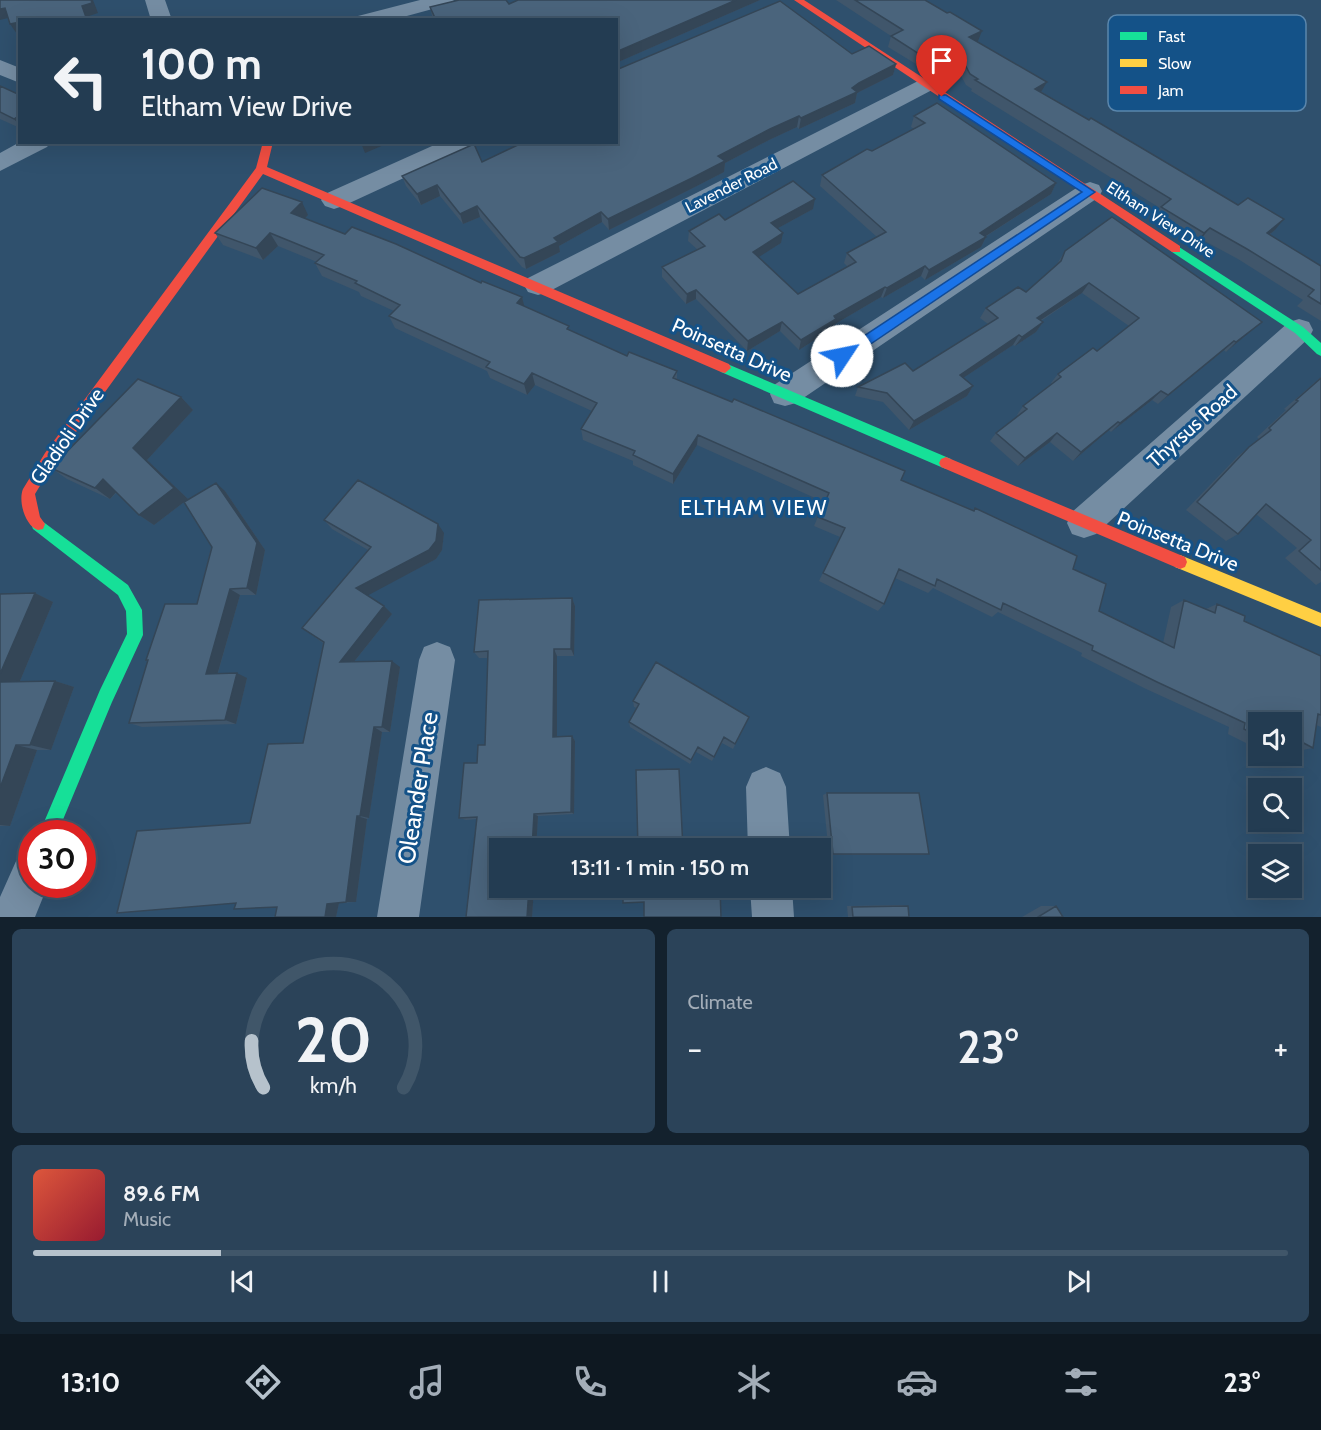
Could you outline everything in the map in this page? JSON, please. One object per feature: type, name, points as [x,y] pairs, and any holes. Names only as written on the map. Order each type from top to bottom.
[{"type":"street","points":[[155,0],[161,18]]},
{"type":"street","name":"Eltham View Drive","points":[[798,0],[1299,330],[1321,351]]},
{"type":"street","points":[[372,18],[431,2]]},
{"type":"street","points":[[0,67],[18,75]]},
{"type":"street","name":"Lavender Road","points":[[538,285],[924,85]]},
{"type":"street","points":[[0,163],[35,144]]},
{"type":"street","points":[[261,169],[267,144]]},
{"type":"street","points":[[334,200],[459,144]]},
{"type":"street","name":"Poinsetta Drive","points":[[261,169],[538,285],[1084,523],[1321,620]]},
{"type":"street","name":"Gladioli Drive","points":[[54,820],[106,696],[135,636],[134,610],[123,590],[34,521],[28,493],[50,457],[261,169]]},
{"type":"street","points":[[785,394],[1090,192]]},
{"type":"street","name":"Thyrsus Road","points":[[1084,523],[1299,330]]},
{"type":"street","name":"Oleander Place","points":[[398,917],[437,660]]},
{"type":"street","points":[[766,787],[768,838]]},
{"type":"street","points":[[14,917],[22,898]]},
{"type":"street","points":[[772,898],[773,917]]},
{"type":"building","points":[[0,0],[91,0],[92,3],[82,6],[86,18],[18,18],[18,22],[10,24],[5,8],[0,9]]},
{"type":"building","points":[[459,0],[506,0],[509,4],[518,0],[736,0],[618,51],[618,18],[435,18],[430,7]]},
{"type":"building","points":[[855,0],[925,0],[947,13],[950,12],[982,31],[969,37],[1047,82],[1035,89],[1089,120],[1091,118],[1238,205],[1248,198],[1284,219],[1267,233],[1321,266],[1321,304],[1308,296],[1314,290],[1210,228],[1204,233],[1161,207],[1171,199],[975,80],[978,79],[970,74],[955,46],[938,54],[930,48],[919,54],[891,36],[903,30]]},
{"type":"building","points":[[780,1],[852,54],[869,46],[896,64],[852,88],[857,92],[801,118],[799,116],[770,129],[718,156],[725,161],[608,219],[601,212],[554,238],[558,242],[524,258],[520,257],[477,206],[460,214],[437,185],[417,194],[402,176],[474,144],[482,162],[520,144],[618,144],[618,69]]},
{"type":"building","points":[[0,86],[18,94],[18,116],[14,119],[0,112]]},
{"type":"building","points":[[937,103],[1056,183],[980,233],[986,237],[929,270],[925,266],[887,288],[885,287],[834,316],[836,319],[801,340],[782,322],[748,341],[696,290],[687,294],[662,267],[705,246],[689,231],[719,214],[725,220],[793,181],[815,199],[771,223],[783,233],[753,252],[798,294],[856,262],[847,253],[886,232],[822,175],[867,149],[872,151],[925,123],[914,116]]},
{"type":"building","points":[[262,188],[302,202],[291,213],[345,234],[352,227],[396,244],[481,283],[482,281],[522,297],[517,303],[569,326],[567,329],[627,356],[629,352],[677,371],[673,378],[732,402],[734,399],[905,471],[901,480],[974,511],[975,508],[1077,556],[1073,569],[1106,584],[1099,611],[1174,648],[1184,600],[1215,613],[1217,604],[1245,616],[1244,621],[1321,656],[1321,715],[1318,714],[1313,748],[1302,742],[1302,712],[1248,712],[1248,731],[1244,729],[1245,723],[1092,650],[1093,646],[1003,603],[1001,610],[937,579],[935,586],[899,569],[884,604],[823,573],[845,528],[818,517],[829,493],[698,435],[673,474],[633,455],[635,451],[581,429],[597,403],[532,373],[524,384],[486,367],[490,362],[389,316],[400,305],[355,283],[357,281],[315,263],[324,255],[270,233],[256,248],[215,233]]},
{"type":"building","points":[[1112,217],[1262,322],[1236,342],[1234,341],[1168,395],[1161,391],[1081,452],[1057,433],[1025,458],[996,433],[1027,409],[1023,406],[1061,377],[1058,374],[1093,348],[1097,351],[1139,318],[1089,283],[1037,318],[1043,322],[1022,337],[1019,335],[960,375],[973,386],[914,421],[887,393],[858,387],[905,363],[913,371],[998,318],[986,308],[1018,287],[1026,292],[1061,261],[1065,251]]},
{"type":"building","points":[[1321,378],[1321,570],[1299,551],[1311,540],[1266,504],[1238,534],[1197,502],[1249,447],[1271,430],[1269,428],[1298,401],[1296,400]]},
{"type":"building","points":[[138,379],[181,397],[133,448],[174,488],[139,515],[103,479],[95,488],[51,468]]},
{"type":"building","points":[[358,480],[438,524],[436,541],[429,550],[356,588],[384,606],[340,662],[392,661],[382,727],[374,727],[360,816],[357,816],[346,902],[327,904],[325,917],[275,917],[277,907],[234,909],[236,903],[117,913],[137,831],[250,823],[268,744],[303,743],[324,642],[302,628],[371,547],[324,520]]},
{"type":"building","points":[[216,483],[257,543],[247,588],[230,589],[206,674],[237,673],[225,720],[129,723],[148,660],[146,660],[165,604],[197,604],[212,547],[184,502]]},
{"type":"building","points":[[35,593],[0,674],[0,594]]},
{"type":"building","points":[[572,598],[571,649],[554,649],[553,737],[572,736],[571,812],[534,814],[533,838],[489,838],[489,898],[528,898],[527,917],[466,917],[477,817],[459,818],[464,763],[477,763],[478,745],[485,745],[488,651],[474,652],[479,600]]},
{"type":"building","points":[[656,662],[749,717],[735,744],[724,737],[714,757],[698,747],[691,760],[629,722],[639,704],[633,701]]},
{"type":"building","points":[[55,681],[30,745],[16,745],[0,788],[0,682]]},
{"type":"building","points":[[679,769],[682,838],[638,838],[636,770]]},
{"type":"building","points":[[827,793],[919,793],[929,854],[833,854]]},
{"type":"building","points":[[623,898],[720,898],[721,917],[644,917],[644,902],[623,903]]},
{"type":"building","points":[[908,906],[909,917],[853,917],[852,907]]},
{"type":"building","points":[[1056,906],[1063,917],[1038,917]]},
{"type":"traffic: fast","points":[[1176,249],[1299,330],[1321,351]]},
{"type":"traffic: fast","points":[[725,368],[946,463]]},
{"type":"traffic: fast","points":[[38,524],[123,590],[134,610],[135,635],[106,696],[54,820]]},
{"type":"traffic: slow","points":[[1180,562],[1321,620]]},
{"type":"traffic: jam","points":[[798,0],[1176,249]]},
{"type":"traffic: jam","points":[[38,524],[34,521],[28,493],[50,457],[261,169],[267,144]]},
{"type":"traffic: jam","points":[[261,169],[725,368]]},
{"type":"traffic: jam","points":[[946,463],[1180,562]]},
{"type":"district","name":"ELTHAM VIEW","points":[[754,508]]},
{"type":"route","points":[[842,356],[1090,192],[942,97]]}]
